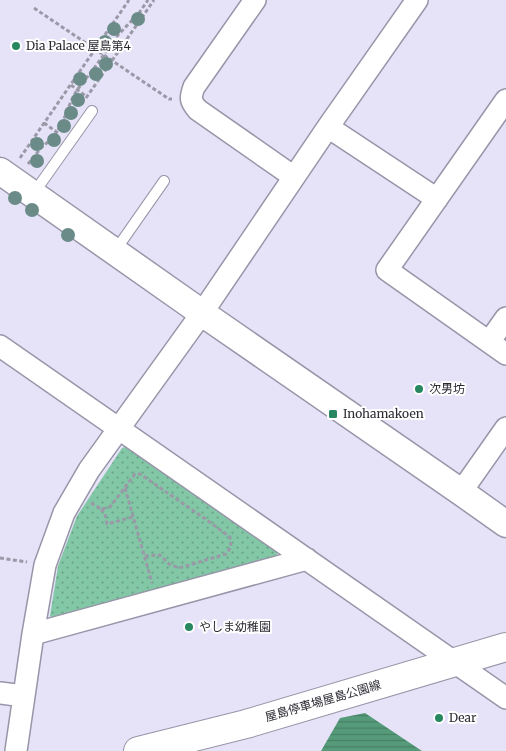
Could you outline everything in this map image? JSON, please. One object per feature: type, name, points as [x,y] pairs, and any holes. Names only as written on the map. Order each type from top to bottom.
[{"type":"main road","name":"屋島停車場屋島公園線","points":[[138,751],[246,724],[506,647]]},
{"type":"street","points":[[255,0],[194,87],[191,100],[198,110],[294,177]]},
{"type":"street","points":[[16,751],[45,565],[64,513],[89,470],[202,313],[417,0]]},
{"type":"street","points":[[506,100],[387,270],[498,348],[506,318]]},
{"type":"street","points":[[328,127],[437,199]]},
{"type":"street","points":[[14,168],[33,194],[506,524]]},
{"type":"street","points":[[0,346],[506,698]]},
{"type":"street","points":[[461,492],[506,428]]},
{"type":"street","points":[[33,634],[306,559]]},
{"type":"street","points":[[0,693],[24,696]]},
{"type":"lane","points":[[33,194],[92,111]]},
{"type":"lane","points":[[115,252],[164,181]]},
{"type":"path","points":[[14,168],[129,0]]},
{"type":"path","points":[[14,168],[36,154],[57,132],[64,121],[77,90],[118,35],[139,13],[148,0]]},
{"type":"path","points":[[82,104],[154,0]]},
{"type":"path","points":[[34,8],[105,54],[169,99],[176,100]]},
{"type":"path","points":[[70,85],[87,97]]},
{"type":"path","points":[[44,123],[61,134]]},
{"type":"path","points":[[101,509],[110,507],[135,474],[140,474],[230,538],[231,547],[226,554],[178,568],[169,564],[160,555],[144,556]]},
{"type":"path","points":[[125,487],[156,600]]},
{"type":"path","points":[[87,500],[101,509],[107,524],[133,517]]},
{"type":"path","points":[[0,558],[35,563]]},
{"type":"shaded area","points":[[128,446],[277,552],[277,560],[57,623],[50,616],[58,566],[77,516],[122,448]]},
{"type":"shaded area","points":[[365,713],[422,751],[321,751],[340,718]]},
{"type":"place","name":"Dia Palace 屋島第4","points":[[16,46]]},
{"type":"place","name":"次男坊","points":[[419,389]]},
{"type":"place","name":"Inohamakoen","points":[[333,414]]},
{"type":"place","name":"やしま幼稚園","points":[[189,627]]},
{"type":"place","name":"Dear","points":[[439,718]]}]
